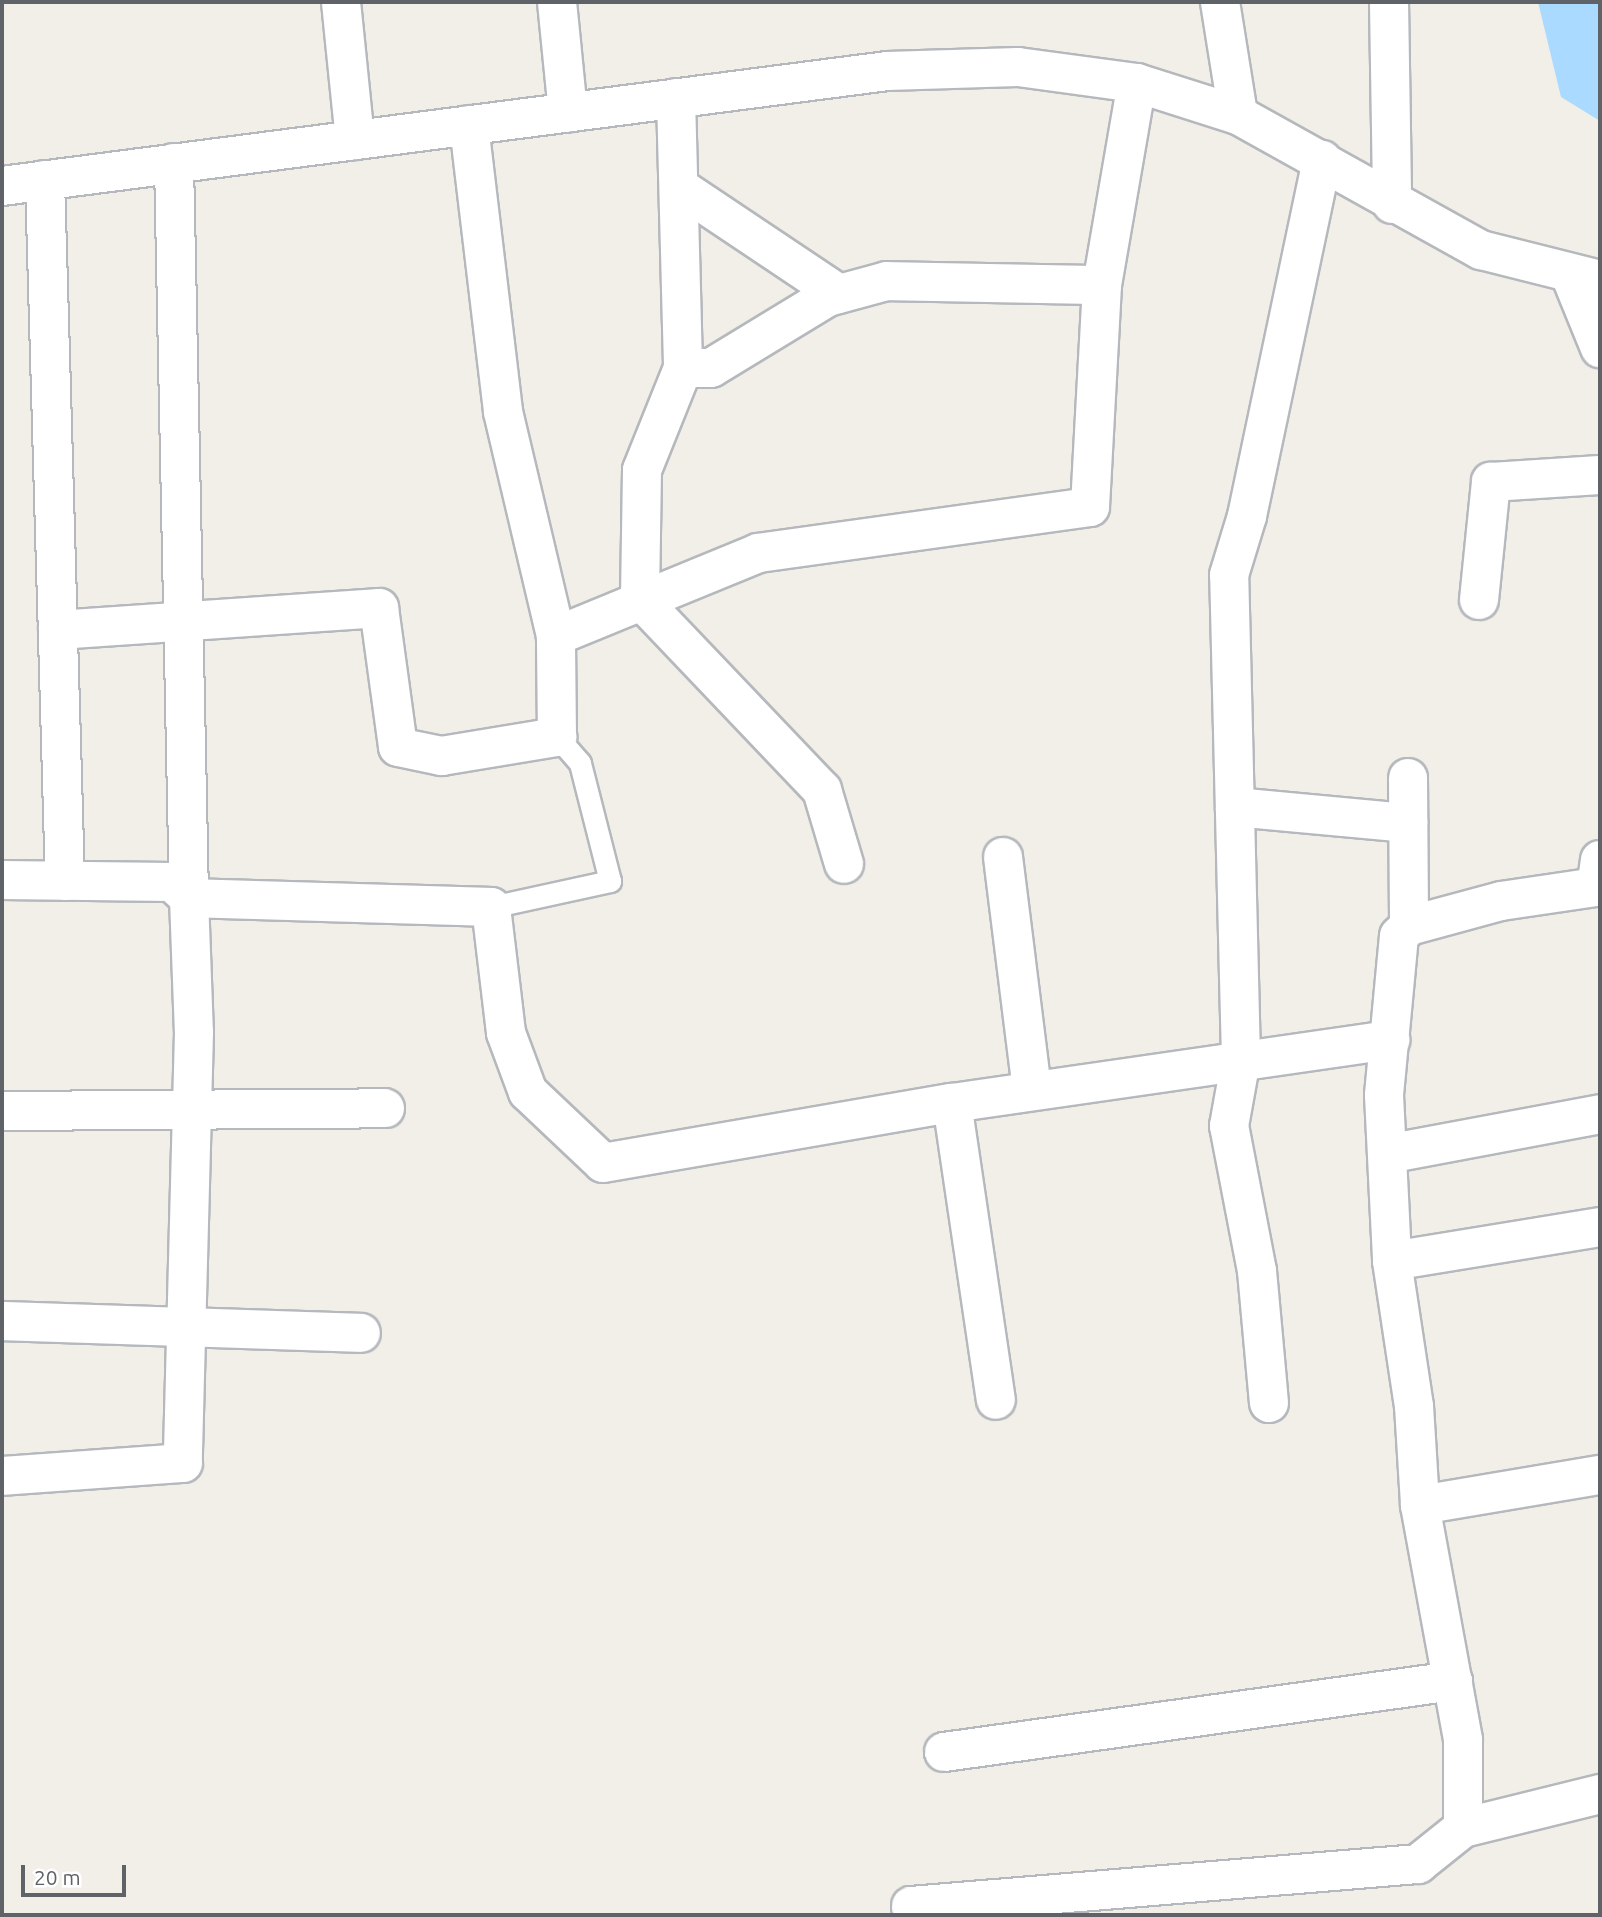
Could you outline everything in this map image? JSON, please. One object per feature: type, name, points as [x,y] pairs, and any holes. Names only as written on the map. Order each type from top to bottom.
[{"type":"street","points":[[341,2],[355,140]]},
{"type":"street","points":[[557,2],[568,112]]},
{"type":"street","points":[[1220,2],[1238,115]]},
{"type":"street","points":[[1389,2],[1392,204]]},
{"type":"street","points":[[2,186],[887,71],[1018,67],[1137,83],[1238,115],[1322,160],[1392,204],[1481,250],[1586,278],[1600,348]]},
{"type":"street","points":[[556,636],[640,599],[758,553],[1090,507],[1102,285],[1137,83]]},
{"type":"street","points":[[676,98],[682,368],[642,470],[640,599],[822,790],[844,864]]},
{"type":"street","points":[[58,630],[379,608],[398,747],[442,756],[557,737],[556,636],[503,411],[469,125]]},
{"type":"street","points":[[1269,1403],[1257,1271],[1229,1126],[1241,1059],[1229,575],[1247,516],[1322,160]]},
{"type":"street","points":[[2,1476],[183,1463],[192,1111],[174,163]]},
{"type":"street","points":[[45,180],[65,881]]},
{"type":"street","points":[[678,187],[839,294]]},
{"type":"street","points":[[682,368],[711,368],[839,294],[887,281],[1102,285]]},
{"type":"street","points":[[1479,600],[1491,482],[1600,475]]},
{"type":"street","points":[[1408,778],[1409,926],[1395,947],[1390,1040],[1387,1154],[1392,1261],[1414,1406],[1420,1504],[1463,1740],[1463,1828]]},
{"type":"street","points":[[1235,807],[1408,823]]},
{"type":"street","points":[[1003,857],[1032,1090]]},
{"type":"street","points":[[1409,926],[1500,901],[1599,879]]},
{"type":"street","points":[[2,880],[172,883],[190,898],[491,907],[506,1033],[528,1092],[603,1163],[952,1102],[1390,1040]]},
{"type":"street","points":[[952,1102],[996,1400]]},
{"type":"street","points":[[2,1111],[386,1108]]},
{"type":"street","points":[[1387,1154],[1600,1114]]},
{"type":"street","points":[[1392,1261],[1600,1227]]},
{"type":"street","points":[[2,1321],[186,1323],[361,1332]]},
{"type":"street","points":[[1420,1504],[1600,1475]]},
{"type":"street","points":[[944,1752],[1452,1681]]},
{"type":"street","points":[[911,1906],[1418,1864],[1463,1828],[1600,1794]]},
{"type":"lane","points":[[491,907],[610,881],[580,762],[557,737]]},
{"type":"water","points":[[1538,2],[1600,2],[1600,121],[1561,97]]}]
